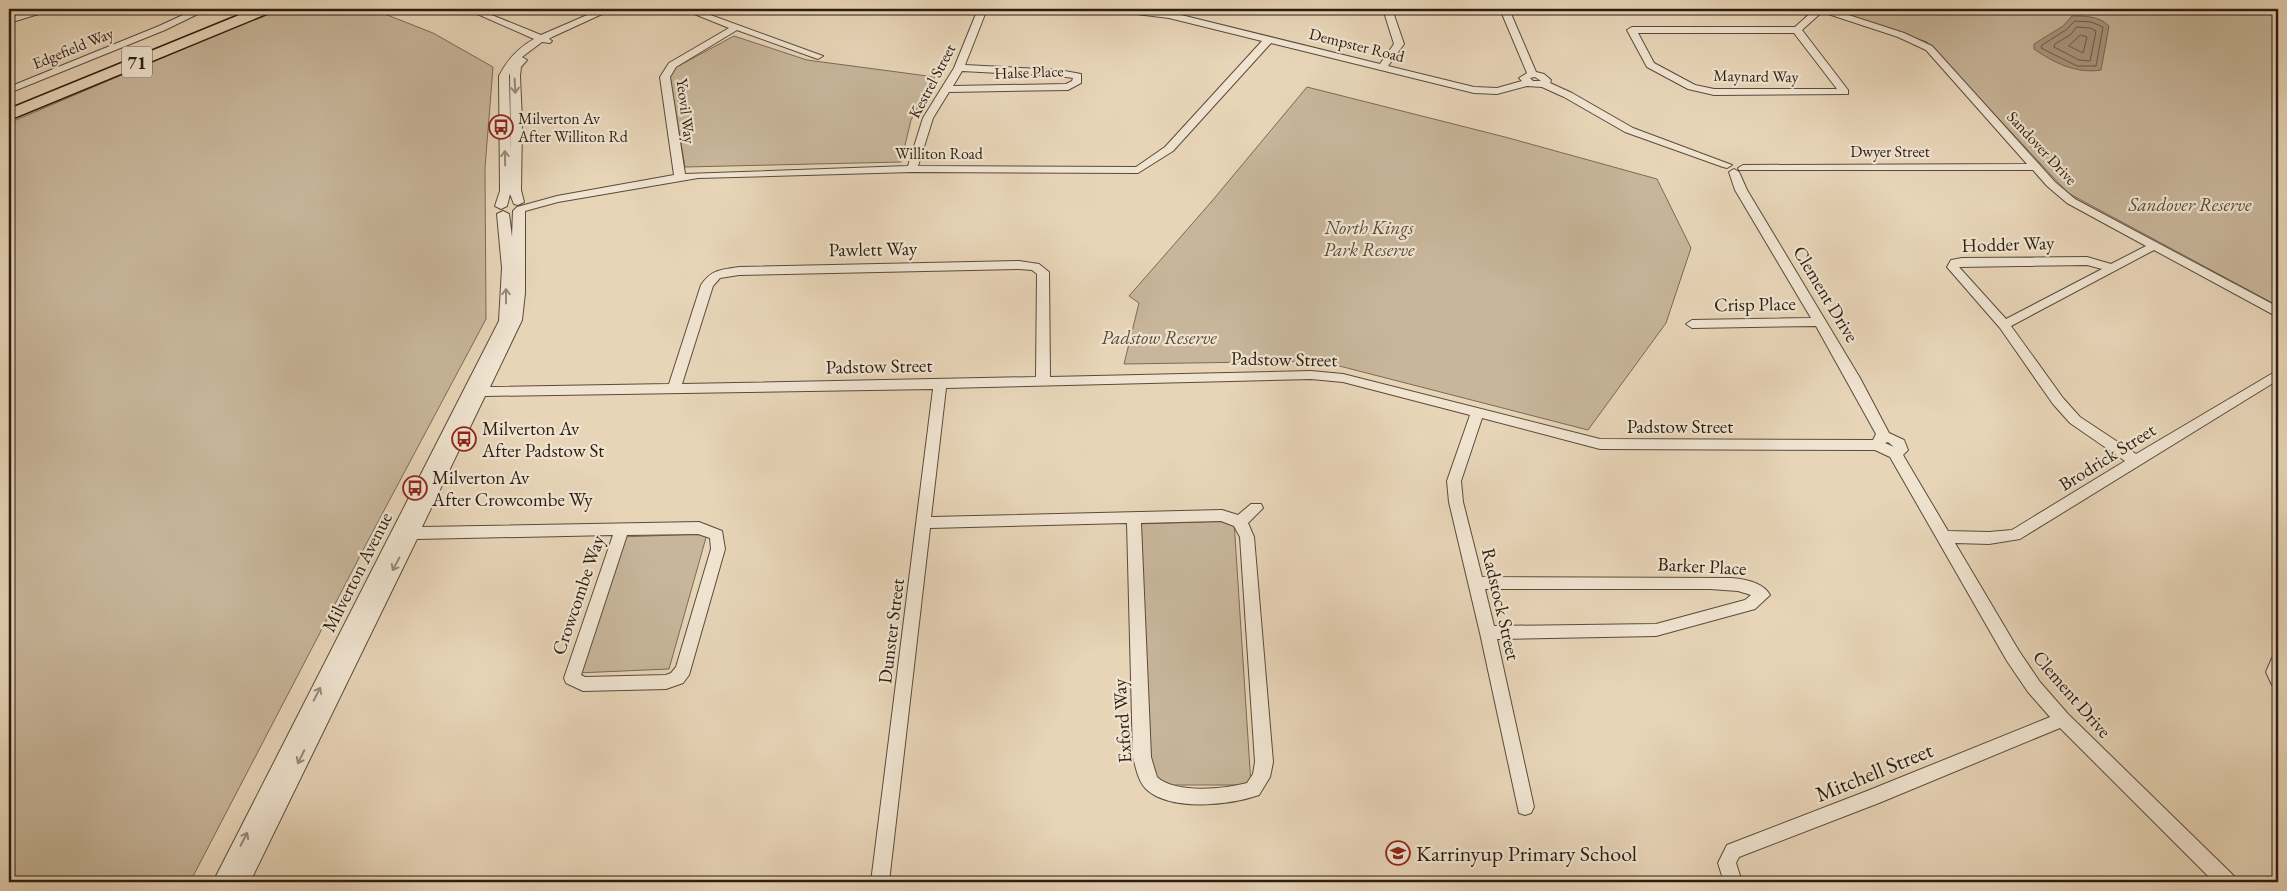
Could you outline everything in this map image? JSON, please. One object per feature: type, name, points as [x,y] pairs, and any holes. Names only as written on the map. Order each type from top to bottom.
[{"type":"highway","name":"71","points":[[9,105],[244,9]]},
{"type":"highway","name":"71","points":[[9,115],[266,9]]},
{"type":"street","points":[[9,20],[50,9]]},
{"type":"street","name":"Edgefield Way","points":[[9,90],[162,28],[203,9]]},
{"type":"street","points":[[470,9],[545,40]]},
{"type":"street","name":"Milverton Avenue","points":[[476,392],[506,315],[506,228],[502,210],[506,191],[504,76],[507,68],[516,56],[608,9]]},
{"type":"street","name":"Milverton Avenue","points":[[222,882],[406,533],[518,312],[517,245],[520,206],[515,190],[517,121],[514,76],[516,67],[545,40],[617,9]]},
{"type":"street","points":[[686,9],[818,56]]},
{"type":"street","name":"Kestrel Street","points":[[912,169],[928,118],[959,68],[982,9]]},
{"type":"street","name":"Dempster Road","points":[[1120,9],[1169,15],[1474,90],[1497,91],[1530,79]]},
{"type":"street","points":[[1382,67],[1399,44],[1388,9]]},
{"type":"street","points":[[1505,9],[1530,79],[1544,78],[1546,81],[1544,84],[1568,95],[1629,130],[1735,168]]},
{"type":"street","points":[[1797,30],[1821,9]]},
{"type":"street","name":"Sandover Drive","points":[[1821,9],[1901,35],[1929,48],[2037,167],[2071,201],[2278,312]]},
{"type":"street","name":"Yeovil Way","points":[[680,176],[665,77],[666,71],[672,65],[735,28]]},
{"type":"street","name":"Maynard Way","points":[[1632,30],[1748,30],[1797,30],[1844,92],[1714,92],[1692,87],[1650,66],[1632,30]]},
{"type":"street","name":"Williton Road","points":[[502,210],[511,202],[520,206],[680,176],[912,169],[1138,170],[1169,149],[1269,39]]},
{"type":"street","name":"Halse Place","points":[[947,89],[1068,87],[1076,83],[1078,76],[1059,72],[959,68]]},
{"type":"street","name":"Dwyer Street","points":[[1735,168],[2037,167]]},
{"type":"street","name":"Clement Drive","points":[[1735,168],[1742,190],[1853,378],[1885,450],[1894,452],[2013,656],[2034,688],[2062,719],[2228,882]]},
{"type":"street","points":[[2004,325],[2154,246]]},
{"type":"street","name":"Hodder Way","points":[[2112,268],[2087,261],[1954,263],[1953,267],[2004,325],[2058,401],[2075,420],[2136,461]]},
{"type":"street","name":"Pawlett Way","points":[[674,388],[707,285],[716,275],[740,271],[893,267],[1019,266],[1036,267],[1043,272],[1043,380]]},
{"type":"street","name":"Crisp Place","points":[[1692,324],[1819,322]]},
{"type":"street","name":"Brodrick Street","points":[[1945,537],[1989,538],[2015,535],[2278,374]]},
{"type":"street","name":"Padstow Street","points":[[476,392],[1311,375],[1343,378],[1600,444],[1882,441]]},
{"type":"street","name":"Dunster Street","points":[[880,882],[925,523],[940,384]]},
{"type":"street","name":"Radstock Street","points":[[1477,413],[1454,482],[1456,502],[1488,633],[1525,807]]},
{"type":"street","points":[[925,523],[1222,515],[1240,522],[1256,508]]},
{"type":"street","name":"Exford Way","points":[[1134,517],[1142,757],[1146,773],[1153,785],[1164,792],[1179,795],[1241,794],[1253,789],[1261,777],[1264,762],[1247,537],[1240,522]]},
{"type":"street","name":"Crowcombe Way","points":[[406,533],[622,529],[699,528],[717,535],[718,549],[683,670],[677,678],[666,682],[577,682],[572,678],[622,529]]},
{"type":"street","name":"Milverton Avenue","points":[[241,882],[339,680],[406,533]]},
{"type":"street","name":"Barker Place","points":[[1476,583],[1744,584],[1756,589],[1762,595],[1750,605],[1656,630],[1488,633]]},
{"type":"street","points":[[2278,663],[2274,672],[2278,680]]},
{"type":"street","name":"Mitchell Street","points":[[1733,882],[1726,863],[1733,851],[1874,797],[2062,719]]},
{"type":"green space","points":[[276,9],[372,9],[433,33],[493,67],[485,168],[486,319],[190,882],[9,882],[9,123]]},
{"type":"green space","name":"Sandover Reserve","points":[[1830,9],[2278,9],[2278,306],[2068,193],[1927,42]]},
{"type":"green space","points":[[734,36],[807,60],[935,77],[911,120],[901,162],[685,167],[669,71]]},
{"type":"green space","name":"North Kings Park Reserve","points":[[1307,87],[1505,137],[1657,179],[1691,248],[1666,323],[1588,430],[1320,361],[1124,364],[1139,303],[1129,296],[1212,201]]},
{"type":"green space","points":[[1234,521],[1251,785],[1144,785],[1136,524]]},
{"type":"green space","points":[[707,534],[669,669],[577,673],[619,537]]},
{"type":"water","points":[[2072,16],[2097,18],[2109,26],[2101,70],[2075,69],[2050,59],[2034,49],[2034,44],[2063,26]]},
{"type":"place","name":"Milverton Av After Williton Rd","points":[[501,127]]},
{"type":"place","name":"Milverton Av After Padstow St","points":[[464,439]]},
{"type":"place","name":"Milverton Av After Crowcombe Wy","points":[[415,488]]},
{"type":"place","name":"Karrinyup Primary School","points":[[1398,853]]},
{"type":"park label","name":"Padstow Reserve","points":[[1159,337]]}]
